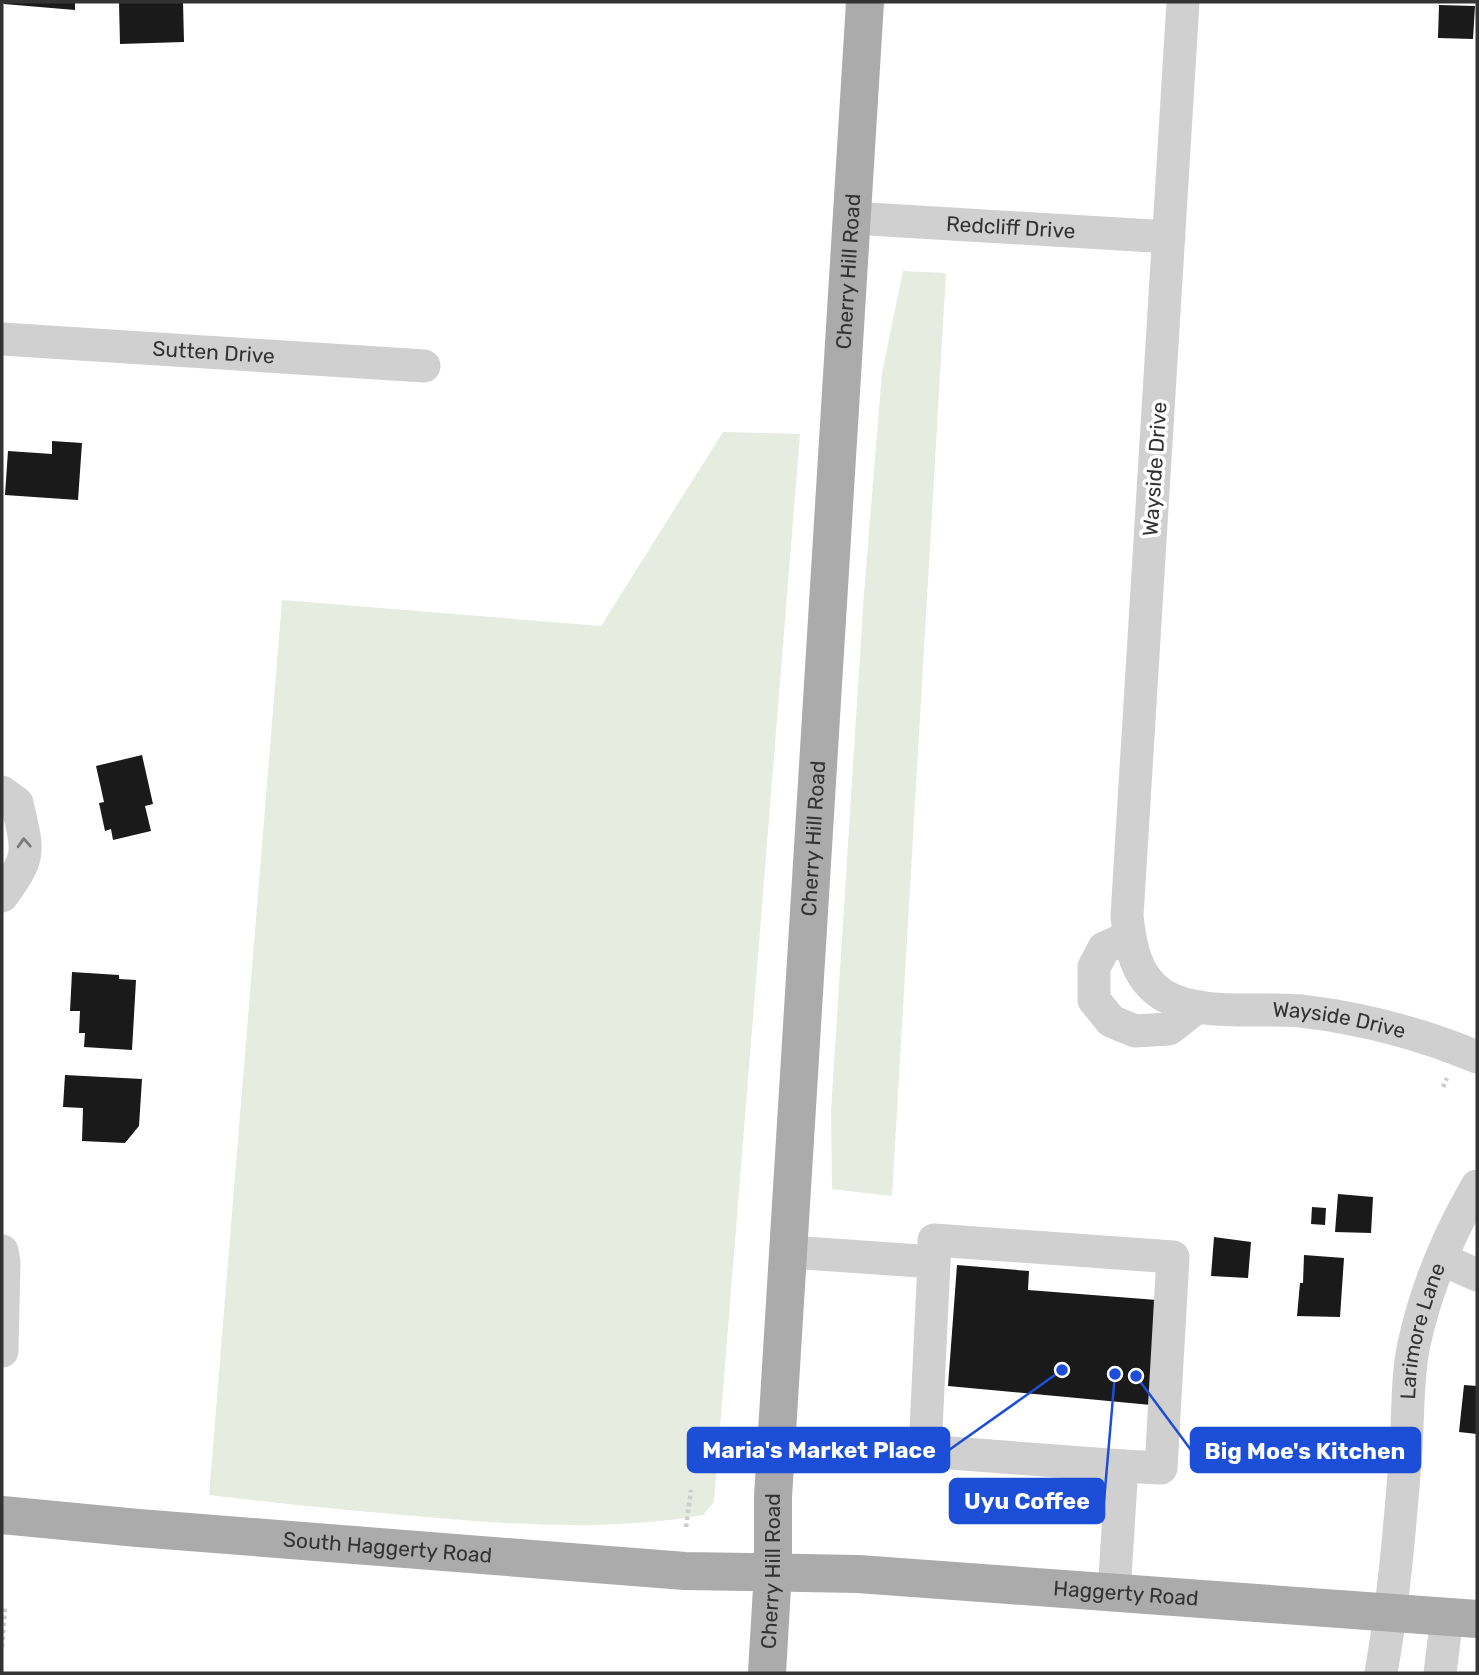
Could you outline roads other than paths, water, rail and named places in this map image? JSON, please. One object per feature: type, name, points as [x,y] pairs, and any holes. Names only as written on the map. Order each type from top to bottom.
[{"type":"main road","name":"Cherry Hill Road","points":[[767,1673],[773,1571],[773,1497],[865,2]]},
{"type":"main road","name":"South Haggerty Road","points":[[2,1515],[684,1571],[773,1571]]},
{"type":"main road","name":"Haggerty Road","points":[[773,1571],[858,1574],[1462,1618]]},
{"type":"street","name":"Wayside Drive","points":[[1183,2],[1128,902],[1129,937],[1134,957],[1145,981],[1164,996],[1197,1007],[1301,1012],[1380,1025],[1477,1057]]},
{"type":"street","name":"Redcliff Drive","points":[[852,218],[1169,237]]},
{"type":"street","name":"Sutten Drive","points":[[2,339],[424,366]]},
{"type":"street","points":[[2,792],[17,803],[27,847],[21,870],[2,897]]},
{"type":"street","points":[[1129,937],[1104,948],[1094,967],[1094,1000],[1111,1021],[1135,1031],[1169,1029],[1197,1007]]},
{"type":"street","name":"Larimore Lane","points":[[1381,1673],[1392,1612],[1413,1347],[1441,1259],[1477,1186]]},
{"type":"street","points":[[934,1240],[1173,1257],[1161,1468],[925,1451],[934,1262],[934,1240]]},
{"type":"street","points":[[2,1251],[2,1351]]},
{"type":"street","points":[[790,1252],[934,1262]]},
{"type":"street","points":[[1441,1259],[1477,1276]]},
{"type":"street","points":[[1114,1593],[1122,1466]]},
{"type":"street","points":[[1440,1673],[1462,1618]]},
{"type":"place","name":"Maria's Market Place","points":[[1062,1370]]},
{"type":"place","name":"Uyu Coffee","points":[[1115,1374]]},
{"type":"place","name":"Big Moe's Kitchen","points":[[1136,1376]]}]
